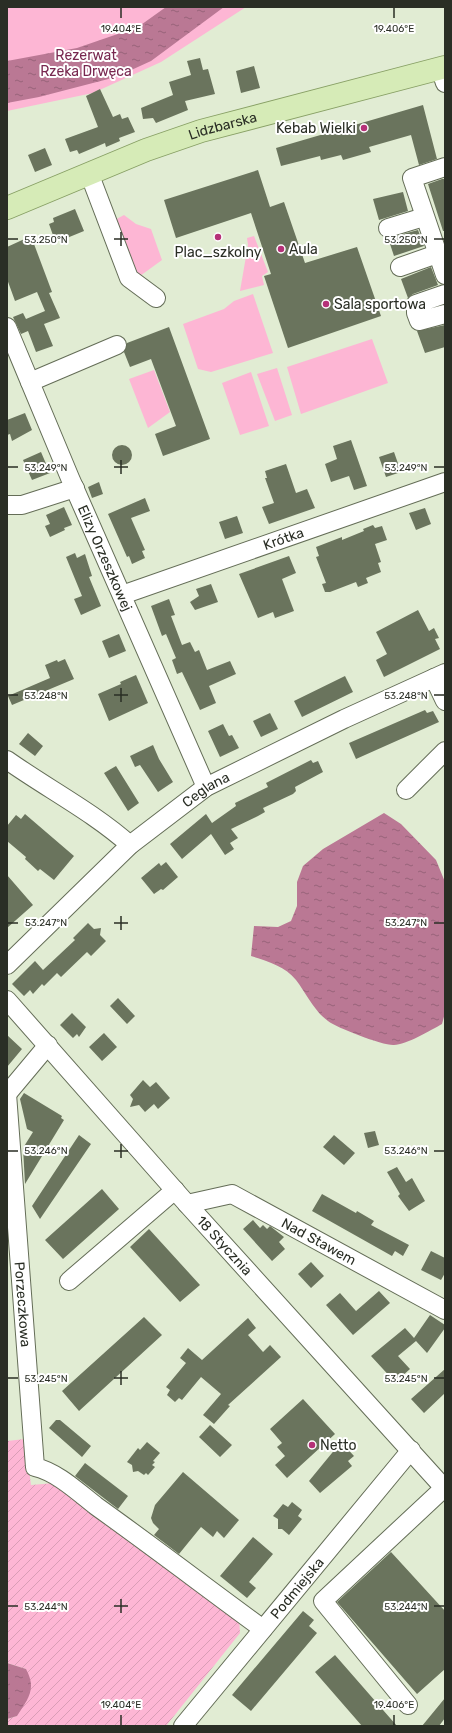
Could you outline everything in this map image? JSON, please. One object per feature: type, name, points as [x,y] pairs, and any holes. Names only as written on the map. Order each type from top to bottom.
[{"type":"main road","name":"Lidzbarska","points":[[7,208],[146,150],[200,131],[443,73]]},
{"type":"street","points":[[445,168],[412,178],[424,217],[445,275]]},
{"type":"street","points":[[89,173],[128,278],[156,298]]},
{"type":"street","points":[[388,228],[424,217]]},
{"type":"street","points":[[400,267],[437,254]]},
{"type":"street","points":[[445,294],[416,304],[416,313],[419,322],[445,314]]},
{"type":"street","name":"Elizy Orzeszkowej","points":[[7,327],[75,488],[206,787]]},
{"type":"street","points":[[30,382],[117,345]]},
{"type":"street","name":"Krótka","points":[[122,595],[445,482]]},
{"type":"street","points":[[7,505],[22,505],[75,488]]},
{"type":"street","points":[[440,676],[445,701]]},
{"type":"street","name":"Ceglana","points":[[7,965],[130,845],[206,787],[344,719],[440,676]]},
{"type":"street","points":[[406,790],[445,751]]},
{"type":"street","points":[[7,760],[36,781],[109,827],[130,845]]},
{"type":"street","name":"18 Stycznia","points":[[7,1000],[187,1204],[445,1488]]},
{"type":"street","points":[[7,1094],[48,1045]]},
{"type":"street","name":"Porzeczkowa","points":[[7,1094],[35,1467],[44,1469],[156,1548],[263,1629]]},
{"type":"street","points":[[68,1281],[175,1190]]},
{"type":"street","name":"Nad Stawem","points":[[187,1204],[232,1194],[445,1310]]},
{"type":"street","name":"Podmiejska","points":[[183,1726],[410,1450]]},
{"type":"street","points":[[408,1706],[323,1601],[445,1488]]},
{"type":"green space","name":"Rezerwat Rzeka Drwęca","points":[[7,7],[246,7],[161,62],[93,93],[7,111]]},
{"type":"green space","points":[[124,215],[136,224],[151,229],[162,260],[140,276],[131,272],[111,222]]},
{"type":"green space","points":[[254,236],[268,272],[262,276],[264,285],[240,291],[248,245],[247,238]]},
{"type":"green space","points":[[253,294],[273,353],[211,372],[198,369],[183,324],[224,309],[234,301]]},
{"type":"green space","points":[[372,339],[388,383],[301,414],[287,367]]},
{"type":"green space","points":[[277,368],[292,415],[275,421],[257,374]]},
{"type":"green space","points":[[154,370],[170,412],[148,428],[129,379]]},
{"type":"green space","points":[[251,372],[269,426],[240,435],[222,383]]},
{"type":"green space","points":[[25,1439],[31,1485],[55,1483],[239,1620],[240,1633],[166,1726],[7,1726],[7,1719],[17,1716],[26,1669],[7,1663],[7,1441]]},
{"type":"water","name":"Rezerwat Rzeka Drwęca","points":[[166,7],[224,7],[151,61],[116,77],[39,97],[7,103],[7,61],[77,48],[138,27]]},
{"type":"water","points":[[384,813],[401,824],[436,860],[445,882],[445,1013],[442,1024],[412,1040],[394,1045],[381,1043],[361,1036],[328,1021],[314,1007],[292,975],[275,965],[251,956],[254,926],[278,927],[291,921],[297,906],[297,882],[303,866],[323,849]]},
{"type":"water","points":[[7,1663],[26,1669],[31,1682],[31,1688],[28,1699],[17,1716],[7,1719]]},
{"type":"building","points":[[200,58],[203,70],[208,69],[215,94],[185,101],[188,110],[156,123],[153,118],[143,119],[141,108],[173,95],[169,82],[191,75],[187,61]]},
{"type":"building","points":[[254,66],[260,88],[241,93],[236,71]]},
{"type":"building","points":[[100,89],[113,117],[120,114],[122,119],[128,117],[135,132],[119,138],[120,141],[106,147],[105,143],[79,154],[77,150],[70,152],[65,139],[98,127],[86,96]]},
{"type":"building","points":[[423,105],[437,159],[419,165],[411,135],[369,147],[371,152],[343,160],[341,155],[321,160],[320,156],[281,166],[276,148]]},
{"type":"building","points":[[45,148],[52,165],[35,172],[28,155]]},
{"type":"building","points":[[258,170],[270,207],[284,202],[305,263],[357,247],[381,316],[288,348],[264,276],[271,274],[251,213],[176,238],[164,200]]},
{"type":"building","points":[[445,179],[445,231],[443,231],[428,184]]},
{"type":"building","points":[[403,192],[408,211],[379,220],[373,199]]},
{"type":"building","points":[[75,209],[84,231],[62,240],[60,236],[54,238],[49,224],[54,222],[53,218]]},
{"type":"building","points":[[418,230],[424,246],[394,256],[388,238]]},
{"type":"building","points":[[31,236],[52,292],[49,293],[60,318],[44,324],[53,346],[36,352],[28,331],[21,334],[13,317],[23,313],[26,319],[45,311],[37,292],[15,301],[7,279],[7,247]]},
{"type":"building","points":[[431,267],[438,285],[413,294],[408,298],[401,279]]},
{"type":"building","points":[[445,325],[445,347],[425,353],[417,331]]},
{"type":"building","points":[[169,327],[210,439],[163,456],[155,434],[176,426],[151,359],[130,367],[124,352],[127,343]]},
{"type":"building","points":[[25,413],[32,430],[12,441],[10,434],[7,435],[7,420]]},
{"type":"building","points":[[351,440],[367,486],[354,490],[349,476],[331,482],[325,464],[337,459],[333,446]]},
{"type":"building","points":[[122,445],[129,448],[132,455],[129,462],[122,465],[115,462],[112,455],[115,448]]},
{"type":"building","points":[[41,452],[50,473],[32,480],[23,460]]},
{"type":"building","points":[[394,452],[401,472],[386,477],[379,457]]},
{"type":"building","points":[[286,464],[296,493],[307,489],[315,508],[269,524],[262,507],[274,503],[265,478],[267,478],[265,471]]},
{"type":"building","points":[[99,482],[103,494],[92,498],[88,487]]},
{"type":"building","points":[[145,498],[150,511],[131,518],[145,550],[142,551],[145,558],[132,564],[129,556],[127,557],[108,514]]},
{"type":"building","points":[[64,507],[72,525],[50,537],[45,526],[50,524],[46,515]]},
{"type":"building","points":[[425,508],[431,524],[416,530],[409,513]]},
{"type":"building","points":[[237,516],[243,533],[225,539],[219,522]]},
{"type":"building","points":[[373,525],[375,528],[382,526],[387,540],[375,544],[381,562],[378,563],[381,572],[366,578],[368,583],[358,587],[356,582],[330,592],[325,592],[322,584],[326,583],[316,557],[319,556],[316,547],[342,537],[342,540],[364,531],[363,529]]},
{"type":"building","points":[[75,553],[77,558],[85,554],[92,576],[89,577],[101,606],[81,615],[74,599],[82,596],[66,557]]},
{"type":"building","points":[[289,556],[296,573],[282,579],[294,611],[275,618],[273,612],[258,618],[239,574]]},
{"type":"building","points":[[211,584],[218,602],[195,610],[190,602],[199,596],[196,589]]},
{"type":"building","points":[[169,599],[175,615],[171,616],[182,645],[190,642],[195,652],[199,650],[207,670],[230,661],[236,674],[209,686],[216,703],[200,710],[182,672],[177,674],[172,660],[176,658],[166,634],[162,636],[151,606]]},
{"type":"building","points":[[418,610],[429,631],[434,628],[439,638],[435,639],[440,649],[384,677],[376,660],[387,654],[376,632]]},
{"type":"building","points":[[119,634],[126,651],[109,658],[102,641]]},
{"type":"building","points":[[65,659],[74,679],[12,705],[8,696],[50,678],[45,665],[57,660],[58,662]]},
{"type":"building","points":[[136,675],[148,703],[109,721],[98,694],[121,684],[120,682]]},
{"type":"building","points":[[345,676],[353,692],[302,717],[294,701]]},
{"type":"building","points":[[425,710],[427,713],[433,711],[439,722],[356,759],[349,743]]},
{"type":"building","points":[[270,713],[278,729],[261,737],[253,721]]},
{"type":"building","points":[[223,724],[229,736],[232,735],[239,748],[220,757],[208,731]]},
{"type":"building","points":[[28,733],[43,746],[35,756],[19,744]]},
{"type":"building","points":[[153,745],[159,759],[173,782],[158,792],[140,765],[135,767],[130,756]]},
{"type":"building","points":[[311,760],[313,763],[318,761],[323,772],[295,787],[296,791],[293,794],[263,808],[265,812],[231,829],[238,838],[230,843],[234,849],[225,855],[211,834],[182,859],[170,844],[206,814],[212,823],[236,806],[235,803],[268,787],[266,783]]},
{"type":"building","points":[[116,766],[139,803],[128,811],[104,773]]},
{"type":"building","points":[[25,814],[74,856],[54,880],[40,869],[38,871],[25,859],[26,857],[7,841],[7,826],[16,815],[21,819]]},
{"type":"building","points":[[166,862],[178,877],[163,890],[161,889],[154,894],[141,878],[159,863],[161,866]]},
{"type":"building","points":[[7,875],[33,905],[7,928]]},
{"type":"building","points":[[88,923],[94,929],[101,928],[100,935],[106,941],[91,956],[87,952],[61,977],[57,973],[44,986],[42,984],[33,994],[30,990],[24,996],[12,984],[35,961],[43,970],[75,940],[73,938]]},
{"type":"building","points":[[118,998],[135,1016],[127,1024],[110,1006]]},
{"type":"building","points":[[72,1013],[86,1027],[79,1037],[77,1034],[73,1038],[60,1025]]},
{"type":"building","points":[[104,1033],[117,1047],[102,1061],[89,1047]]},
{"type":"building","points":[[7,1035],[22,1049],[7,1067]]},
{"type":"building","points":[[143,1080],[150,1087],[156,1082],[170,1098],[158,1109],[154,1104],[145,1112],[139,1105],[130,1107],[133,1099],[130,1095]]},
{"type":"building","points":[[24,1093],[62,1116],[61,1118],[64,1120],[25,1184],[23,1148],[33,1132],[27,1129],[20,1099]]},
{"type":"building","points":[[375,1131],[379,1145],[368,1148],[364,1133]]},
{"type":"building","points":[[79,1135],[91,1144],[40,1219],[32,1206]]},
{"type":"building","points":[[334,1135],[355,1153],[344,1165],[323,1147]]},
{"type":"building","points":[[397,1167],[406,1182],[412,1178],[425,1201],[409,1211],[398,1196],[400,1194],[387,1172]]},
{"type":"building","points":[[102,1189],[119,1209],[63,1259],[45,1240]]},
{"type":"building","points":[[322,1194],[356,1213],[357,1211],[374,1221],[371,1225],[409,1245],[403,1256],[395,1251],[392,1256],[312,1211]]},
{"type":"building","points":[[253,1220],[260,1228],[263,1225],[267,1229],[270,1226],[284,1237],[279,1242],[285,1249],[272,1261],[243,1229]]},
{"type":"building","points":[[149,1229],[200,1285],[180,1302],[130,1247]]},
{"type":"building","points":[[431,1251],[445,1258],[445,1273],[441,1280],[421,1270]]},
{"type":"building","points":[[311,1262],[324,1276],[311,1288],[298,1274]]},
{"type":"building","points":[[379,1291],[390,1303],[353,1335],[326,1305],[340,1293],[356,1311]]},
{"type":"building","points":[[430,1315],[445,1325],[445,1328],[427,1353],[416,1341],[398,1356],[410,1369],[394,1381],[371,1356],[405,1328],[414,1338]]},
{"type":"building","points":[[144,1317],[162,1335],[79,1411],[62,1391]]},
{"type":"building","points":[[248,1318],[256,1328],[248,1335],[263,1352],[270,1345],[281,1357],[228,1405],[230,1406],[214,1424],[203,1415],[221,1394],[201,1377],[182,1400],[179,1398],[175,1402],[167,1395],[170,1390],[166,1387],[186,1363],[180,1358],[188,1348],[202,1360]]},
{"type":"building","points":[[445,1369],[445,1393],[424,1413],[411,1399]]},
{"type":"building","points":[[303,1399],[335,1434],[287,1478],[275,1465],[285,1456],[277,1447],[282,1443],[270,1429]]},
{"type":"building","points":[[56,1420],[60,1420],[91,1446],[82,1457],[49,1428]]},
{"type":"building","points":[[210,1425],[232,1445],[220,1457],[199,1437]]},
{"type":"building","points":[[147,1442],[160,1453],[153,1461],[155,1462],[152,1465],[155,1467],[148,1475],[146,1473],[144,1475],[138,1471],[133,1472],[132,1465],[127,1462],[138,1448],[140,1450]]},
{"type":"building","points":[[341,1442],[354,1456],[348,1461],[352,1466],[320,1493],[309,1481]]},
{"type":"building","points":[[85,1463],[128,1496],[118,1509],[75,1476]]},
{"type":"building","points":[[183,1472],[239,1520],[224,1538],[217,1531],[213,1537],[201,1527],[179,1554],[154,1535],[159,1529],[153,1523],[151,1518],[155,1505]]},
{"type":"building","points":[[292,1502],[302,1510],[298,1516],[302,1519],[289,1535],[282,1529],[278,1529],[278,1519],[273,1516],[283,1504],[288,1507]]},
{"type":"building","points":[[253,1537],[273,1554],[249,1582],[256,1588],[247,1598],[220,1576]]},
{"type":"building","points":[[391,1552],[445,1611],[445,1669],[417,1694],[337,1602]]},
{"type":"building","points":[[303,1611],[314,1620],[309,1626],[317,1633],[251,1711],[232,1695]]},
{"type":"building","points":[[335,1655],[397,1726],[362,1726],[315,1672]]},
{"type":"building","points":[[445,1698],[445,1718],[439,1726],[422,1726]]},
{"type":"place","name":"Kebab Wielki","points":[[364,128]]},
{"type":"place","name":"Plac_szkolny","points":[[218,237]]},
{"type":"place","name":"Aula","points":[[281,249]]},
{"type":"place","name":"Sala sportowa","points":[[326,304]]},
{"type":"place","name":"Netto","points":[[312,1445]]}]
